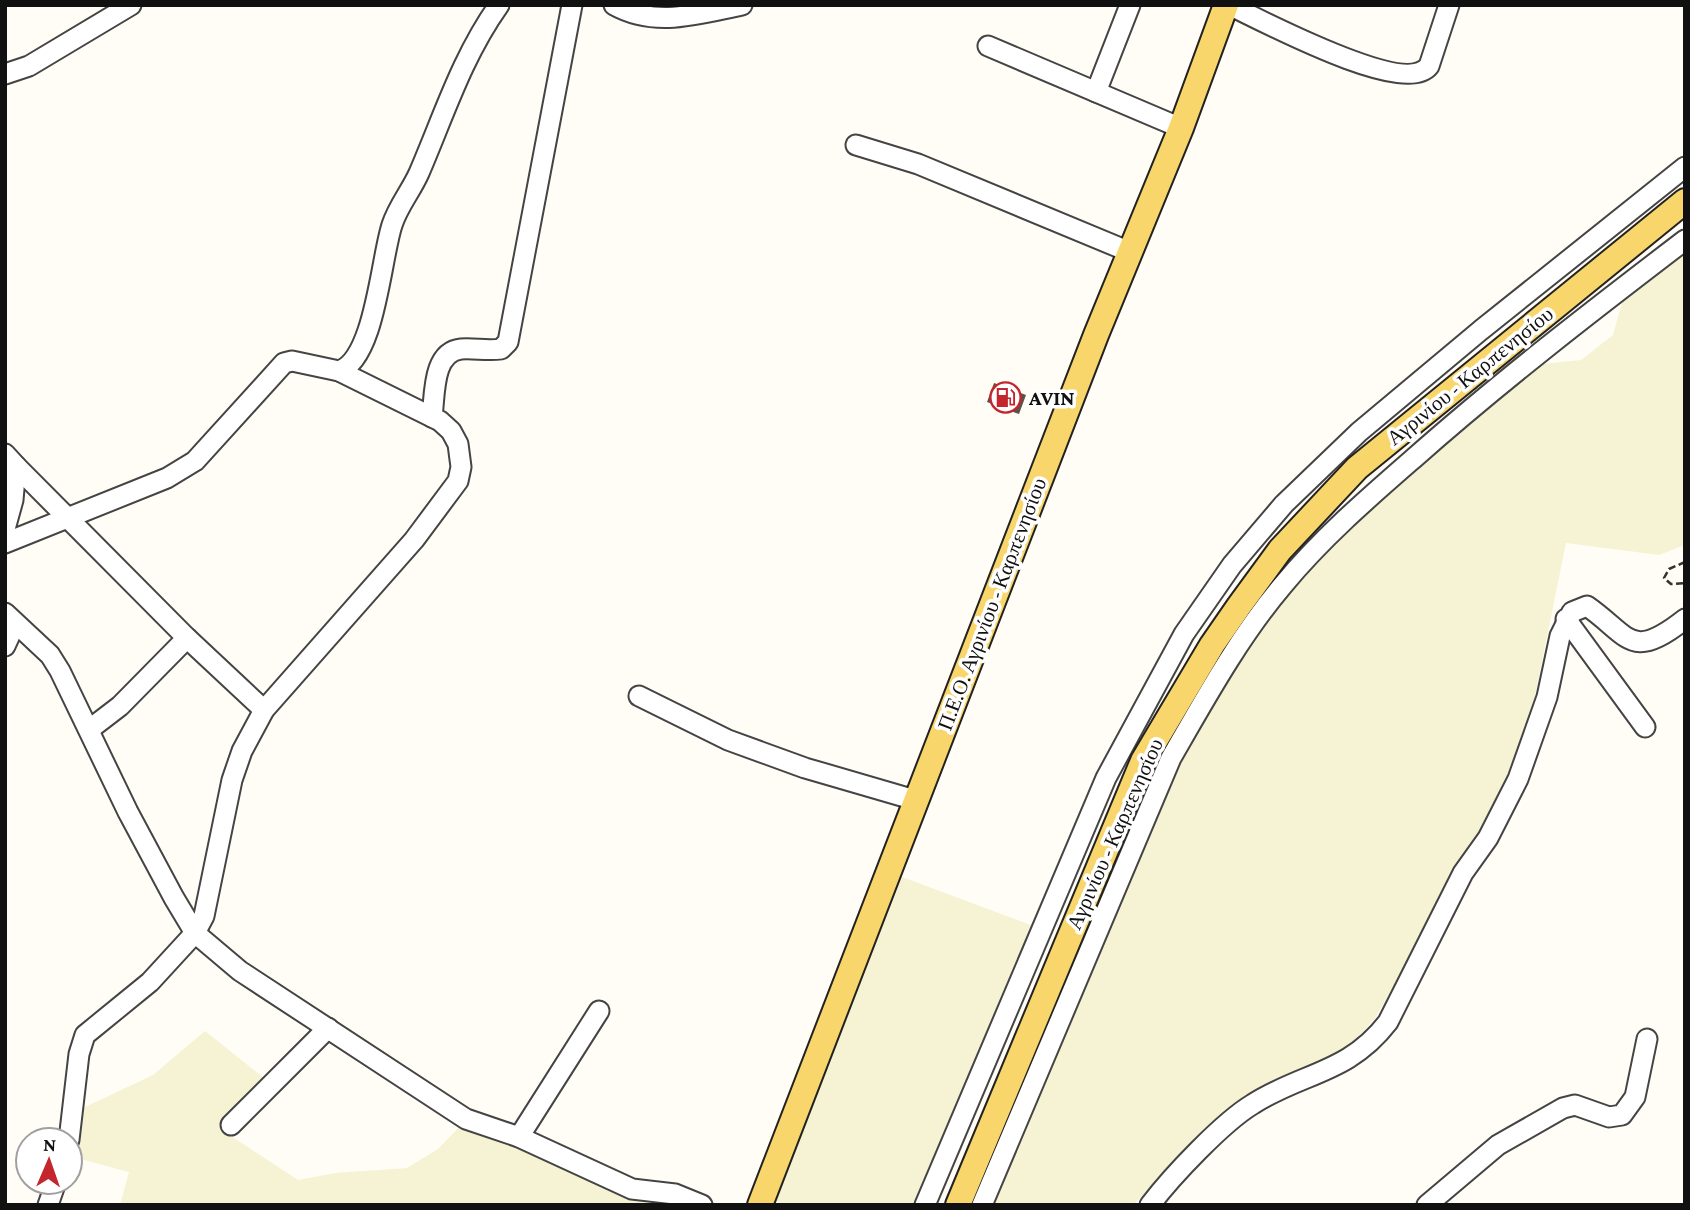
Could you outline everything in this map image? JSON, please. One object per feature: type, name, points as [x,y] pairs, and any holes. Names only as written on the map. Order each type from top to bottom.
[{"type":"main road","name":"Π.Ε.Ο. Αγρινίου - Καρπενησίου","points":[[760,1205],[915,800],[1228,5]]},
{"type":"main road","name":"Αγρινίου - Καρπενησίου","points":[[958,1205],[1143,761],[1212,645],[1239,606],[1280,550],[1357,468],[1685,201]]},
{"type":"street","points":[[5,74],[29,66],[131,5]]},
{"type":"street","points":[[339,371],[349,365],[363,342],[397,211],[416,178],[466,57],[499,5]]},
{"type":"street","points":[[432,417],[437,372],[450,354],[458,349],[501,349],[508,342],[572,5]]},
{"type":"street","points":[[614,5],[636,16],[655,19],[742,5]]},
{"type":"street","points":[[1096,92],[1130,5]]},
{"type":"street","points":[[1228,5],[1316,46],[1387,72],[1410,75],[1425,71],[1429,66],[1449,5]]},
{"type":"street","points":[[988,46],[1181,128]]},
{"type":"street","points":[[856,145],[918,164],[1130,252]]},
{"type":"street","points":[[925,1205],[1106,778],[1184,634],[1232,565],[1284,504],[1359,432],[1481,330],[1685,167]]},
{"type":"street","points":[[982,1205],[1171,758],[1200,707],[1282,586],[1354,511],[1439,436],[1534,356],[1685,240]]},
{"type":"street","points":[[5,543],[167,478],[195,461],[284,363],[309,364],[339,371],[432,417],[451,430],[458,444],[461,467],[457,481],[414,540],[264,710],[242,751],[232,780],[210,895],[195,933],[149,982],[85,1035],[79,1054],[71,1126]]},
{"type":"street","points":[[11,460],[187,638],[264,710]]},
{"type":"street","points":[[5,528],[13,500],[11,460]]},
{"type":"street","points":[[1150,1205],[1247,1108],[1337,1067],[1374,1040],[1388,1022],[1463,873],[1488,838],[1518,779],[1547,697],[1566,619],[1576,608],[1587,606],[1622,637],[1641,641],[1662,636],[1685,619]]},
{"type":"street","points":[[5,646],[10,618]]},
{"type":"street","points":[[10,618],[50,655],[90,729],[128,812],[195,933],[240,971],[466,1119],[519,1137],[632,1189],[675,1194],[702,1205]]},
{"type":"street","points":[[1566,619],[1645,727]]},
{"type":"street","points":[[90,729],[112,713],[187,638]]},
{"type":"street","points":[[639,696],[729,740],[805,768],[915,800]]},
{"type":"street","points":[[519,1137],[599,1011]]},
{"type":"street","points":[[231,1125],[328,1028]]},
{"type":"street","points":[[1427,1205],[1498,1145],[1563,1108],[1575,1105],[1609,1117],[1622,1115],[1635,1097],[1647,1039]]},
{"type":"path","points":[[1685,562],[1669,569],[1664,578],[1671,584],[1685,583]]},
{"type":"shaded area","points":[[1685,245],[1685,545],[1659,555],[1566,543],[1535,696],[1517,761],[1489,821],[1375,1018],[1356,1039],[1329,1059],[1224,1114],[1133,1205],[986,1205],[1200,715],[1309,561],[1532,365],[1581,360],[1613,335],[1623,299]]},
{"type":"shaded area","points":[[897,875],[1036,927],[918,1205],[786,1205],[772,1199]]},
{"type":"shaded area","points":[[205,1031],[264,1078],[219,1125],[228,1134],[298,1180],[335,1173],[407,1168],[438,1149],[465,1121],[658,1200],[656,1205],[120,1205],[129,1172],[84,1160],[84,1126],[79,1126],[83,1108],[153,1075]]},
{"type":"building","points":[[994,383],[1026,395],[1019,414],[987,402]]},
{"type":"place","name":"AVIN","points":[[1006,398]]}]
